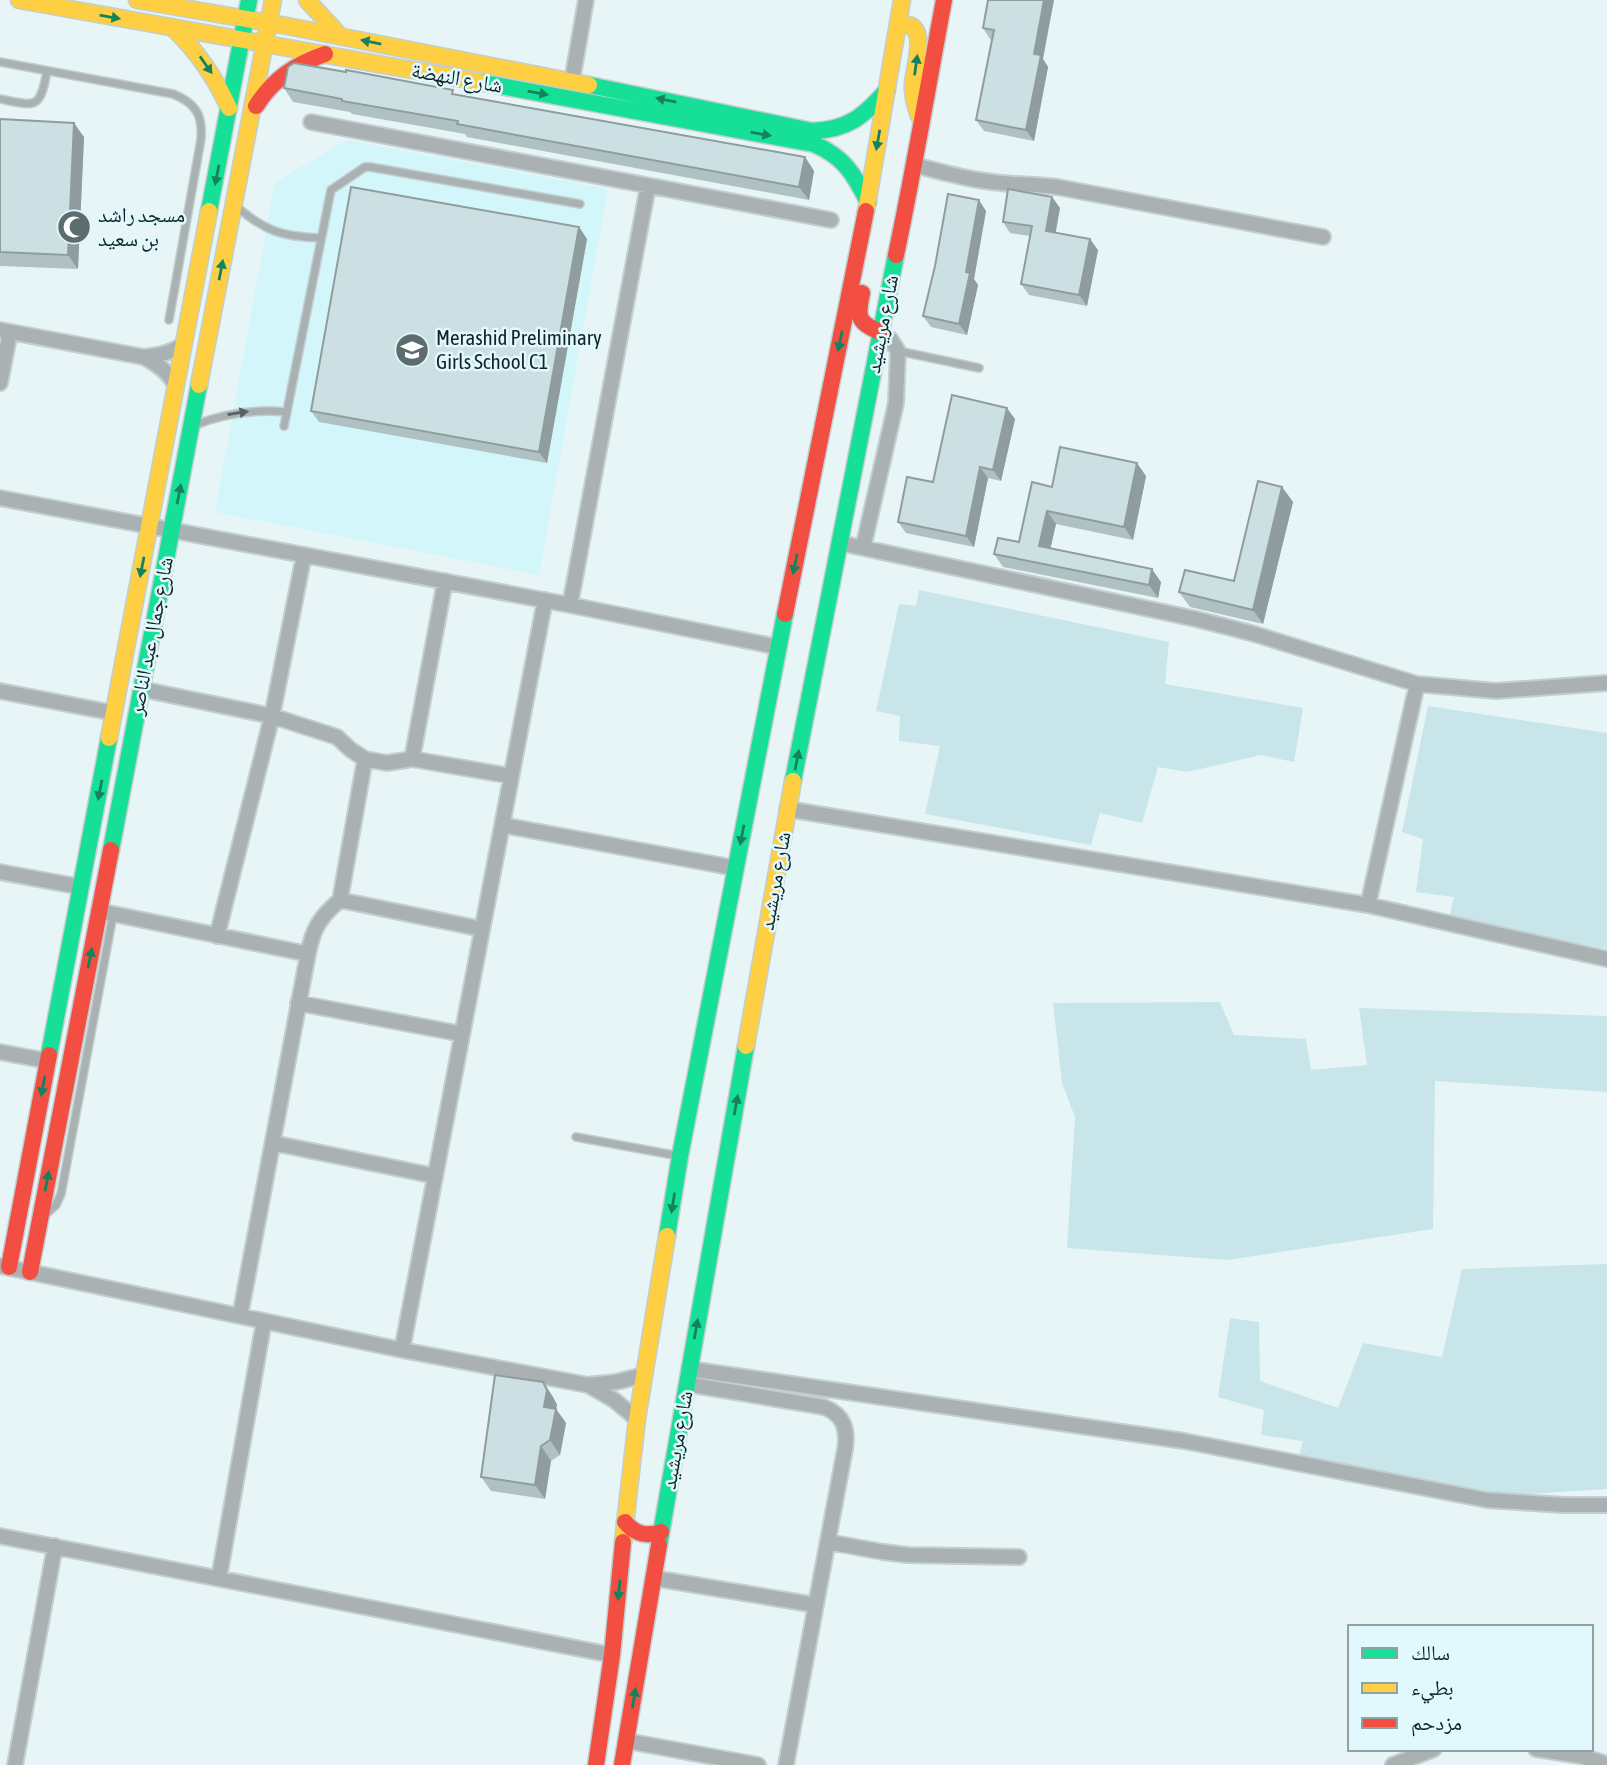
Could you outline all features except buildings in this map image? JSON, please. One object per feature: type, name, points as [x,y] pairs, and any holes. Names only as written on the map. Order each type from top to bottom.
[{"type":"street","name":"شارع النهضة","points":[[19,0],[814,144],[832,151],[846,164],[867,202]]},
{"type":"street","name":"شارع النهضة","points":[[137,0],[572,80],[812,131],[844,127],[853,122],[871,109],[887,89]]},
{"type":"street","points":[[162,5],[186,0]]},
{"type":"street","name":"شارع جمال عبد الناصر","points":[[4,1266],[48,1060],[249,0]]},
{"type":"street","name":"شارع جمال عبد الناصر","points":[[30,1272],[106,913],[141,689],[273,0]]},
{"type":"street","points":[[307,0],[340,36]]},
{"type":"street","points":[[572,80],[586,0]]},
{"type":"street","name":"شارع مريشيد","points":[[596,1765],[612,1655],[637,1419],[680,1156],[778,646],[859,250],[902,0]]},
{"type":"street","name":"شارع مريشيد","points":[[622,1765],[787,809],[915,165],[944,0]]},
{"type":"street","points":[[898,24],[904,23],[913,27],[919,35],[913,85],[916,109],[921,120]]},
{"type":"street","points":[[173,28],[206,64],[229,108]]},
{"type":"street","points":[[252,112],[260,98],[282,75],[310,59],[326,54]]},
{"type":"street","points":[[311,122],[831,220]]},
{"type":"street","points":[[915,165],[968,178],[1057,187],[1322,237]]},
{"type":"street","points":[[570,605],[648,186]]},
{"type":"street","points":[[859,250],[863,282],[859,315],[865,326],[891,340],[898,351],[896,403],[863,548]]},
{"type":"street","points":[[0,383],[5,331],[144,357],[166,353],[184,344]]},
{"type":"street","points":[[144,357],[172,377],[176,386]]},
{"type":"street","points":[[0,498],[778,646]]},
{"type":"street","points":[[840,543],[1251,632],[1417,684],[1496,691],[1607,683]]},
{"type":"street","points":[[217,936],[272,716],[304,555]]},
{"type":"street","points":[[412,759],[445,581]]},
{"type":"street","points":[[402,1350],[545,600]]},
{"type":"street","points":[[1368,905],[1417,684]]},
{"type":"street","points":[[141,689],[272,716],[337,737],[365,759],[387,763],[412,759],[511,776]]},
{"type":"street","points":[[0,691],[114,713]]},
{"type":"street","points":[[240,1316],[311,935],[320,919],[340,900],[365,759]]},
{"type":"street","points":[[787,809],[1368,905],[1607,959]]},
{"type":"street","points":[[502,825],[735,868]]},
{"type":"street","points":[[0,872],[81,887]]},
{"type":"street","points":[[340,900],[482,929]]},
{"type":"street","points":[[106,913],[307,954]]},
{"type":"street","points":[[298,1003],[462,1034]]},
{"type":"street","points":[[0,1052],[48,1060]]},
{"type":"street","points":[[272,1143],[435,1176]]},
{"type":"street","points":[[4,1266],[402,1350],[588,1385],[644,1375]]},
{"type":"street","points":[[219,1578],[264,1321]]},
{"type":"street","points":[[688,1377],[1184,1441],[1487,1500],[1564,1506],[1607,1505]]},
{"type":"street","points":[[688,1377],[832,1410],[843,1422],[847,1435],[786,1765]]},
{"type":"street","points":[[588,1385],[614,1400],[637,1419]]},
{"type":"street","points":[[625,1522],[637,1533],[653,1535],[661,1532]]},
{"type":"street","points":[[0,1536],[612,1655]]},
{"type":"street","points":[[828,1542],[908,1555],[1019,1557]]},
{"type":"street","points":[[15,1765],[55,1546]]},
{"type":"street","points":[[653,1578],[816,1605]]},
{"type":"street","points":[[627,1741],[758,1765]]},
{"type":"street","points":[[1394,1765],[1429,1751]]},
{"type":"street","points":[[1549,1751],[1581,1756],[1607,1764]]},
{"type":"lane","points":[[0,62],[173,94],[183,98],[199,116],[201,139],[169,320]]},
{"type":"lane","points":[[0,99],[30,104],[36,102],[43,92],[47,71]]},
{"type":"lane","points":[[284,426],[331,190],[365,167],[580,204]]},
{"type":"lane","points":[[234,205],[273,232],[321,238]]},
{"type":"lane","points":[[898,351],[979,368]]},
{"type":"lane","points":[[191,427],[240,412],[287,412]]},
{"type":"lane","points":[[576,1137],[680,1156]]},
{"type":"shaded area","name":"Merashid Preliminary Girls School C1","points":[[347,140],[608,189],[539,575],[215,512],[275,182]]},
{"type":"shaded area","points":[[919,590],[1169,642],[1165,684],[1303,708],[1294,762],[1261,755],[1187,772],[1158,767],[1142,823],[1100,813],[1091,845],[925,814],[940,746],[899,741],[900,716],[876,711],[899,604],[916,606]]},
{"type":"shaded area","points":[[1428,706],[1607,733],[1607,949],[1449,918],[1454,897],[1416,892],[1423,839],[1402,832]]},
{"type":"shaded area","points":[[1220,1002],[1234,1035],[1306,1039],[1311,1070],[1367,1065],[1359,1008],[1607,1016],[1607,1092],[1435,1081],[1433,1229],[1227,1260],[1067,1248],[1075,1117],[1062,1083],[1053,1003]]},
{"type":"shaded area","points":[[1607,1264],[1607,1489],[1512,1495],[1298,1460],[1303,1441],[1261,1435],[1264,1410],[1218,1397],[1230,1318],[1259,1322],[1260,1381],[1338,1408],[1363,1343],[1442,1357],[1462,1269]]},
{"type":"traffic: fast","points":[[209,211],[249,0]]},
{"type":"traffic: fast","points":[[479,82],[814,144],[847,167],[868,202]]},
{"type":"traffic: fast","points":[[589,85],[812,131],[836,128],[854,120],[887,90]]},
{"type":"traffic: fast","points":[[793,781],[896,255]]},
{"type":"traffic: fast","points":[[111,850],[199,385]]},
{"type":"traffic: fast","points":[[667,1236],[680,1156],[785,614]]},
{"type":"traffic: fast","points":[[49,1055],[109,738]]},
{"type":"traffic: fast","points":[[659,1545],[746,1046]]},
{"type":"traffic: slow","points":[[19,0],[479,82]]},
{"type":"traffic: slow","points":[[137,0],[287,26],[589,85]]},
{"type":"traffic: slow","points":[[199,385],[273,0]]},
{"type":"traffic: slow","points":[[307,0],[340,36]]},
{"type":"traffic: slow","points":[[866,211],[902,0]]},
{"type":"traffic: slow","points":[[898,25],[909,25],[917,35],[918,51],[913,87],[919,116]]},
{"type":"traffic: slow","points":[[173,28],[205,65],[229,108]]},
{"type":"traffic: slow","points":[[109,738],[209,211]]},
{"type":"traffic: slow","points":[[746,1046],[793,781]]},
{"type":"traffic: slow","points":[[623,1542],[637,1419],[667,1236]]},
{"type":"traffic: jam","points":[[896,255],[944,0]]},
{"type":"traffic: jam","points":[[256,106],[286,74],[325,54]]},
{"type":"traffic: jam","points":[[785,614],[866,211]]},
{"type":"traffic: jam","points":[[862,293],[860,318],[880,332]]},
{"type":"traffic: jam","points":[[30,1272],[111,850]]},
{"type":"traffic: jam","points":[[9,1267],[49,1055]]},
{"type":"traffic: jam","points":[[625,1522],[641,1533],[661,1532]]},
{"type":"traffic: jam","points":[[596,1765],[612,1655],[623,1542]]},
{"type":"traffic: jam","points":[[622,1765],[659,1545]]},
{"type":"place","name":"مسجد راشد بن سعيد","points":[[74,227]]},
{"type":"place","name":"Merashid Preliminary Girls School C1","points":[[412,350]]}]
